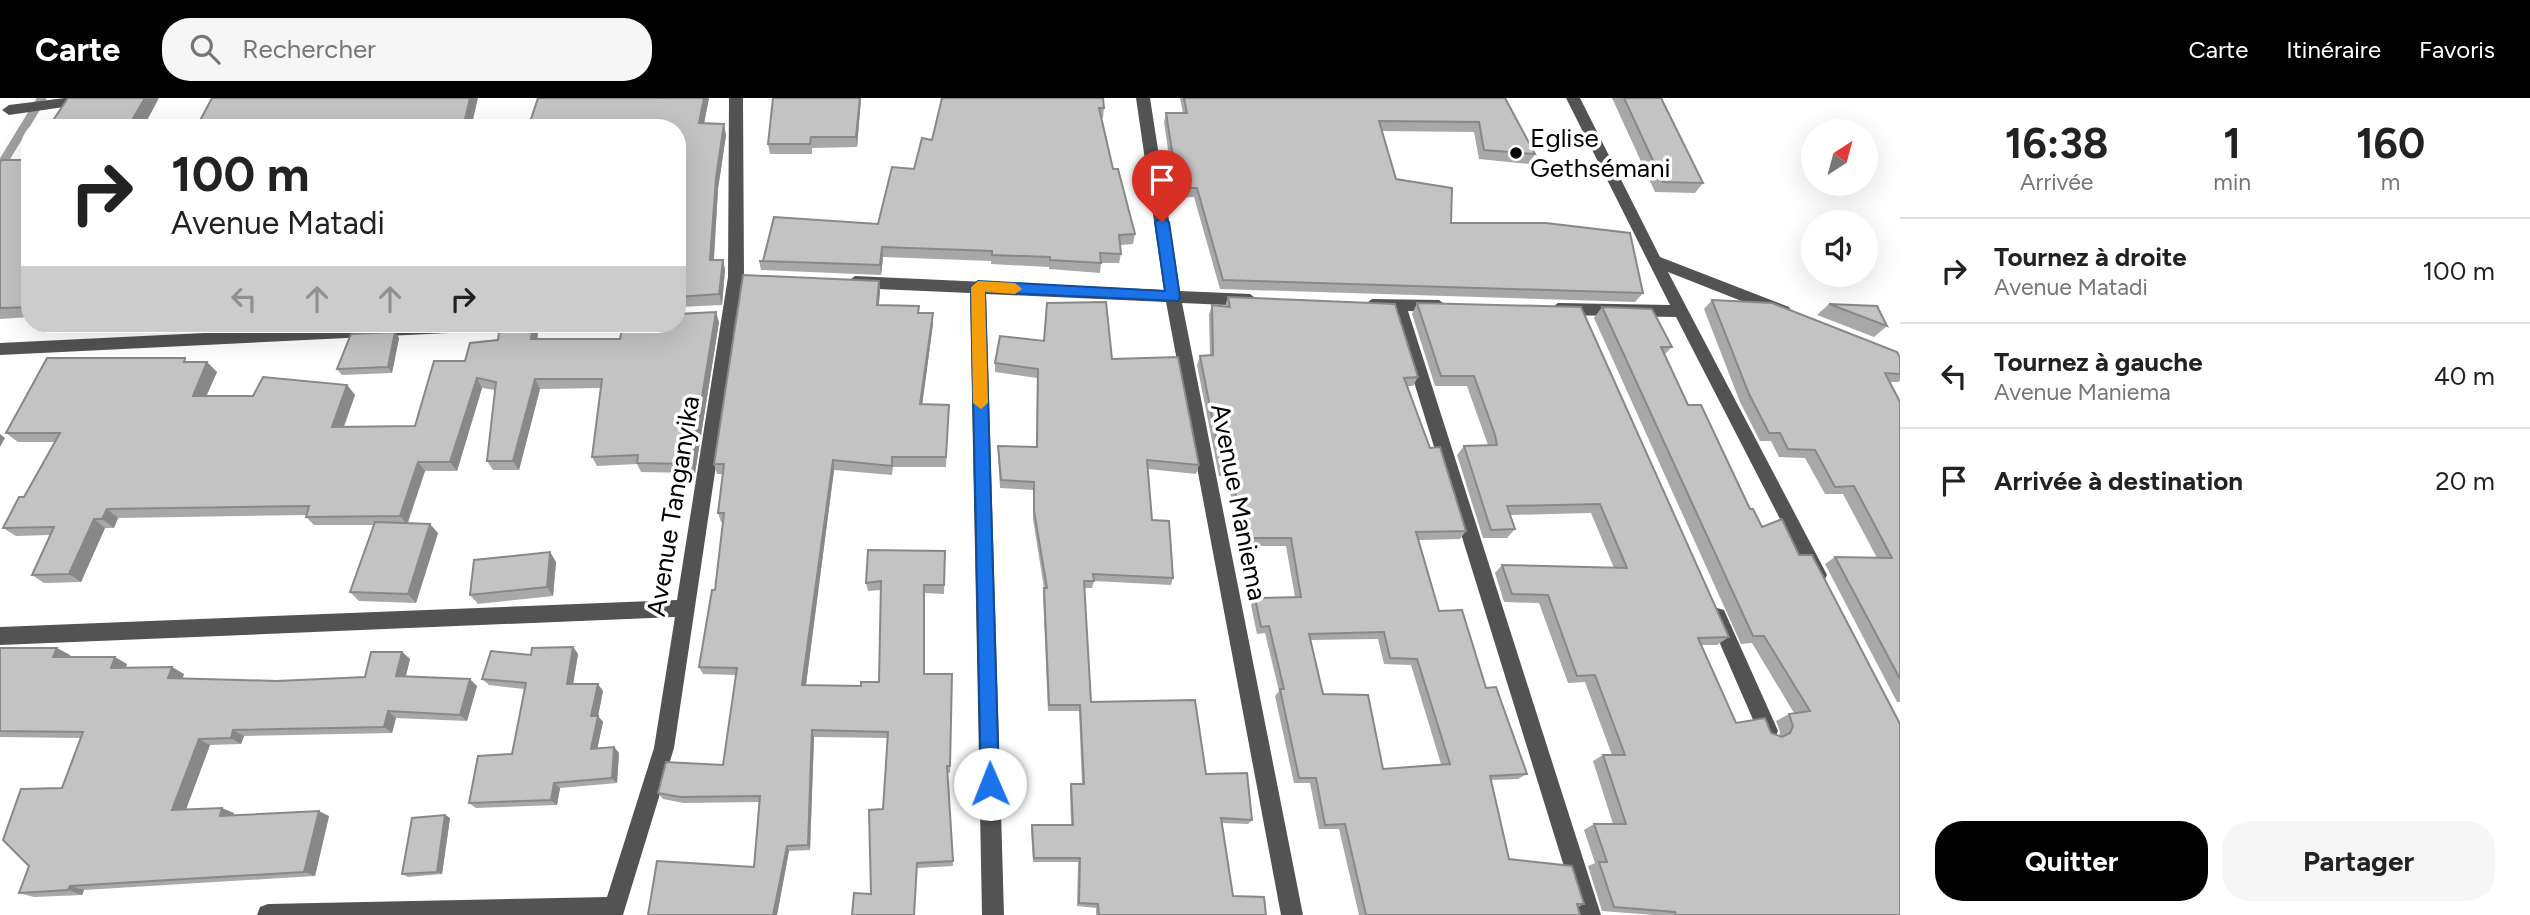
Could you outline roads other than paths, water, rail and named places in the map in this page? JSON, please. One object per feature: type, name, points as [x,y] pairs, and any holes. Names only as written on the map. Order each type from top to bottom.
[{"type":"street","points":[[0,124],[13,104],[98,98]]},
{"type":"street","name":"Avenue Tanganyika","points":[[612,912],[664,748],[724,313],[743,277],[736,98]]},
{"type":"street","name":"Avenue Maniema","points":[[1143,98],[1173,297],[1293,915]]},
{"type":"street","points":[[1573,98],[1637,230],[1683,311],[1823,585]]},
{"type":"street","points":[[1656,261],[1797,317]]},
{"type":"street","points":[[843,281],[1266,300]]},
{"type":"street","points":[[978,287],[993,915]]},
{"type":"street","points":[[1358,304],[1450,307]]},
{"type":"street","points":[[1398,306],[1590,915]]},
{"type":"street","points":[[1541,309],[1583,316],[1683,311]]},
{"type":"street","points":[[0,349],[328,333]]},
{"type":"street","points":[[1711,603],[1768,731]]},
{"type":"street","points":[[0,636],[684,608]]},
{"type":"street","points":[[268,915],[612,912]]},
{"type":"waterway","points":[[29,119],[42,98]]},
{"type":"waterway","points":[[0,167],[21,132]]},
{"type":"place","name":"Eglise Gethsémani","points":[[1516,153]]}]
